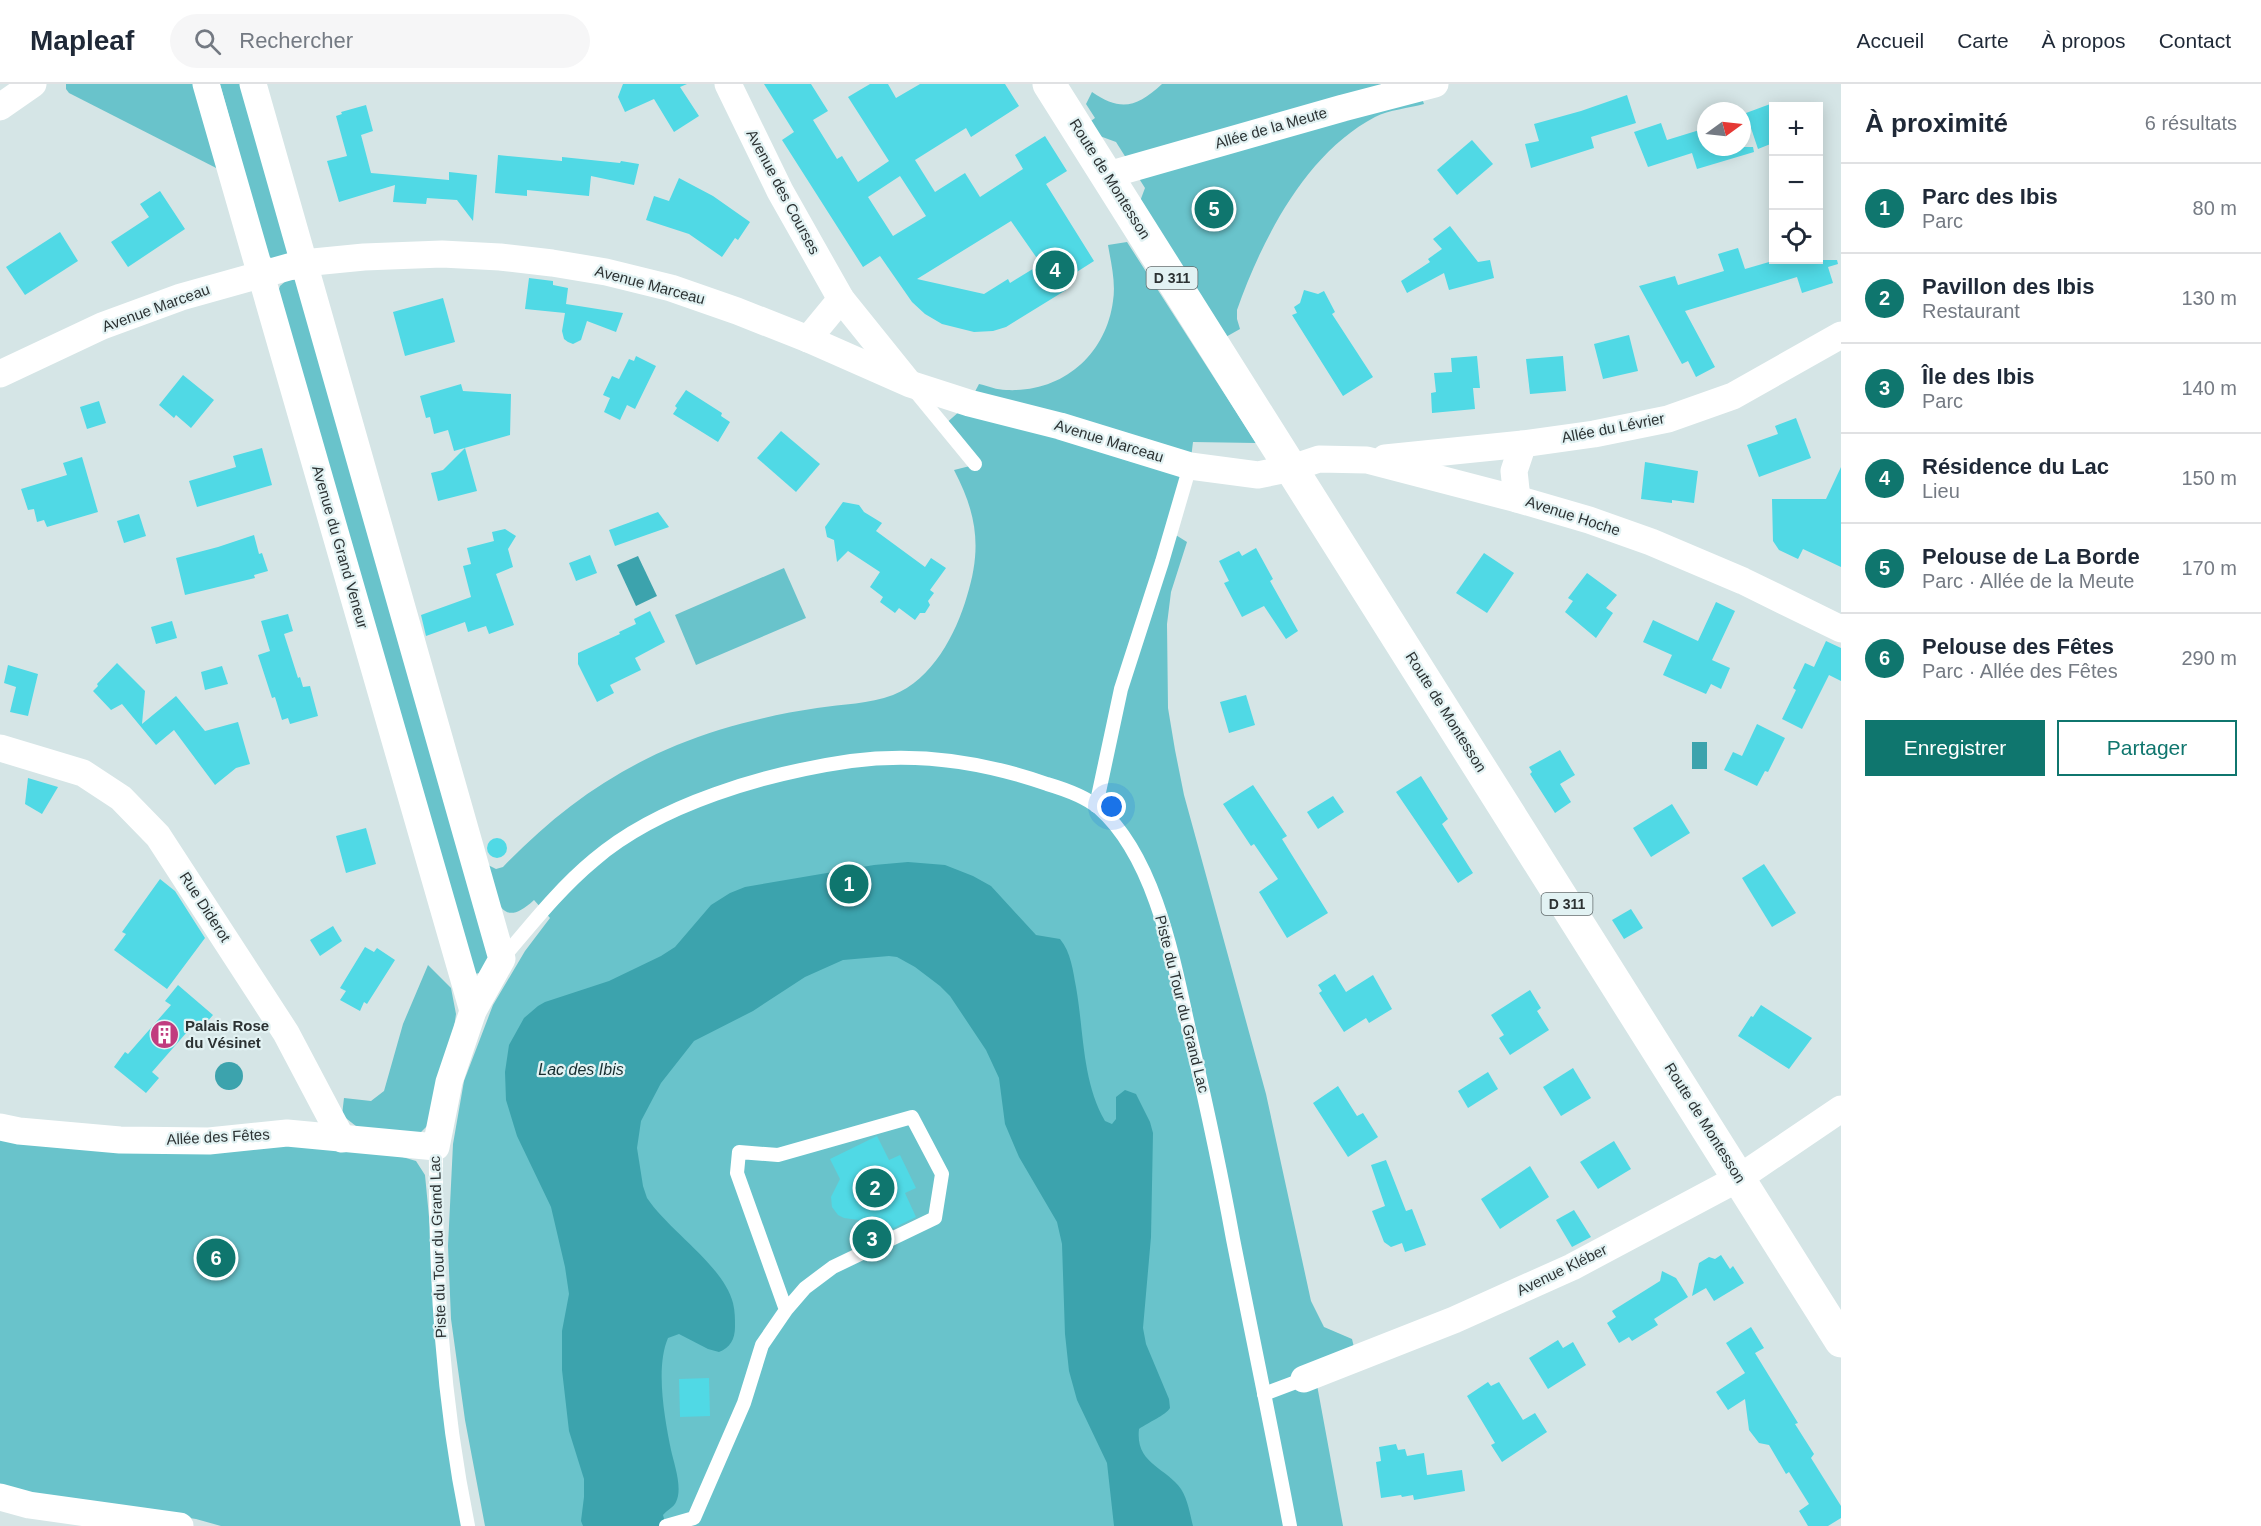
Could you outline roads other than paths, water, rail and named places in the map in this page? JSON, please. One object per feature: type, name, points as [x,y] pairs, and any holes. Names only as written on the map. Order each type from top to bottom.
[{"type":"main road","name":"Route de Montesson","points":[[1050,84],[1841,1341]]},
{"type":"street","points":[[0,107],[33,84]]},
{"type":"street","name":"Avenue du Grand Veneur","points":[[206,84],[473,1011]]},
{"type":"street","points":[[253,84],[502,959]]},
{"type":"street","name":"Avenue des Courses","points":[[728,84],[780,191],[841,299],[910,384]]},
{"type":"street","name":"Allée de la Meute","points":[[1108,176],[1320,114],[1435,84]]},
{"type":"street","name":"Avenue Marceau","points":[[0,374],[102,326],[181,297],[260,273],[303,263],[364,256],[442,254],[500,256],[606,272],[671,288],[737,310],[910,384],[969,403],[1060,426],[1190,466],[1258,475],[1292,468]]},
{"type":"street","points":[[808,339],[841,299]]},
{"type":"street","name":"Allée du Lévrier","points":[[1367,460],[1523,444],[1594,434],[1668,418],[1733,396],[1841,335]]},
{"type":"street","points":[[1517,499],[1514,471],[1523,444]]},
{"type":"street","name":"Avenue Hoche","points":[[1292,468],[1319,459],[1367,460],[1589,520],[1651,542],[1743,580],[1841,629]]},
{"type":"street","name":"Rue Diderot","points":[[0,748],[83,773],[121,798],[158,836],[286,1033],[342,1139]]},
{"type":"street","name":"Piste du Tour du Grand Lac","points":[[436,1147],[449,1082],[473,1011],[502,959]]},
{"type":"street","name":"Avenue Kléber","points":[[1304,1378],[1454,1320],[1561,1272],[1739,1178],[1841,1109]]},
{"type":"street","name":"Allée des Fêtes","points":[[0,1127],[20,1131],[120,1140],[209,1141],[287,1134],[436,1147]]},
{"type":"street","points":[[0,1497],[29,1505],[180,1526]]},
{"type":"lane","name":"Avenue des Courses","points":[[910,384],[975,464]]},
{"type":"lane","points":[[1096,806],[1121,689],[1190,466]]},
{"type":"lane","name":"Piste du Tour du Grand Lac","points":[[502,959],[572,880],[596,857],[626,837],[660,816],[696,801],[787,774],[873,758],[913,757],[951,760],[1026,776],[1063,789],[1096,806],[1132,850],[1149,884],[1176,971],[1212,1130],[1290,1526]]},
{"type":"lane","points":[[669,1525],[694,1518],[744,1403],[762,1345],[786,1310],[805,1288],[833,1267],[935,1218],[942,1174],[912,1118],[778,1155],[739,1152],[737,1173],[786,1310]]},
{"type":"lane","name":"Piste du Tour du Grand Lac","points":[[436,1147],[441,1342],[455,1463],[468,1526]]},
{"type":"lane","name":"Avenue Kléber","points":[[1264,1394],[1304,1378]]},
{"type":"water","points":[[638,556],[657,596],[636,606],[617,565]]},
{"type":"water","points":[[1692,742],[1707,742],[1707,769],[1692,769]]},
{"type":"water","name":"Lac des Ibis","points":[[908,862],[945,865],[973,876],[991,886],[1036,935],[1060,939],[1067,950],[1074,975],[1085,1056],[1097,1106],[1105,1121],[1112,1124],[1116,1119],[1116,1097],[1125,1090],[1136,1094],[1150,1122],[1153,1133],[1151,1237],[1143,1328],[1146,1344],[1169,1399],[1170,1408],[1139,1429],[1139,1441],[1147,1458],[1181,1489],[1193,1526],[1114,1526],[1107,1463],[1077,1400],[1069,1371],[1065,1334],[1062,1244],[1057,1222],[1019,1157],[1005,1124],[999,1078],[986,1050],[950,996],[940,986],[915,967],[897,957],[889,956],[843,960],[805,977],[753,1011],[694,1041],[661,1083],[641,1121],[637,1148],[643,1186],[647,1198],[657,1211],[719,1275],[734,1306],[735,1331],[729,1345],[719,1352],[679,1334],[668,1338],[662,1364],[662,1394],[679,1490],[675,1504],[663,1515],[666,1526],[583,1526],[581,1521],[584,1479],[569,1431],[562,1370],[562,1331],[569,1294],[565,1267],[551,1207],[517,1136],[506,1100],[505,1072],[509,1045],[524,1018],[538,1006],[609,981],[661,956],[675,947],[711,905],[730,893],[745,887],[874,865]]},
{"type":"water","points":[[229,1062],[239,1066],[243,1076],[239,1086],[229,1090],[219,1086],[215,1076],[219,1066]]},
{"type":"place","name":"Pelouse de La Borde","points":[[1214,209]]},
{"type":"place","name":"Résidence du Lac","points":[[1055,270]]},
{"type":"place","name":"Parc des Ibis","points":[[849,884]]},
{"type":"place","name":"Palais Rose du Vésinet","points":[[164,1035]]},
{"type":"place","name":"Pavillon des Ibis","points":[[875,1188]]},
{"type":"place","name":"Île des Ibis","points":[[872,1239]]},
{"type":"place","name":"Pelouse des Fêtes","points":[[216,1258]]}]
